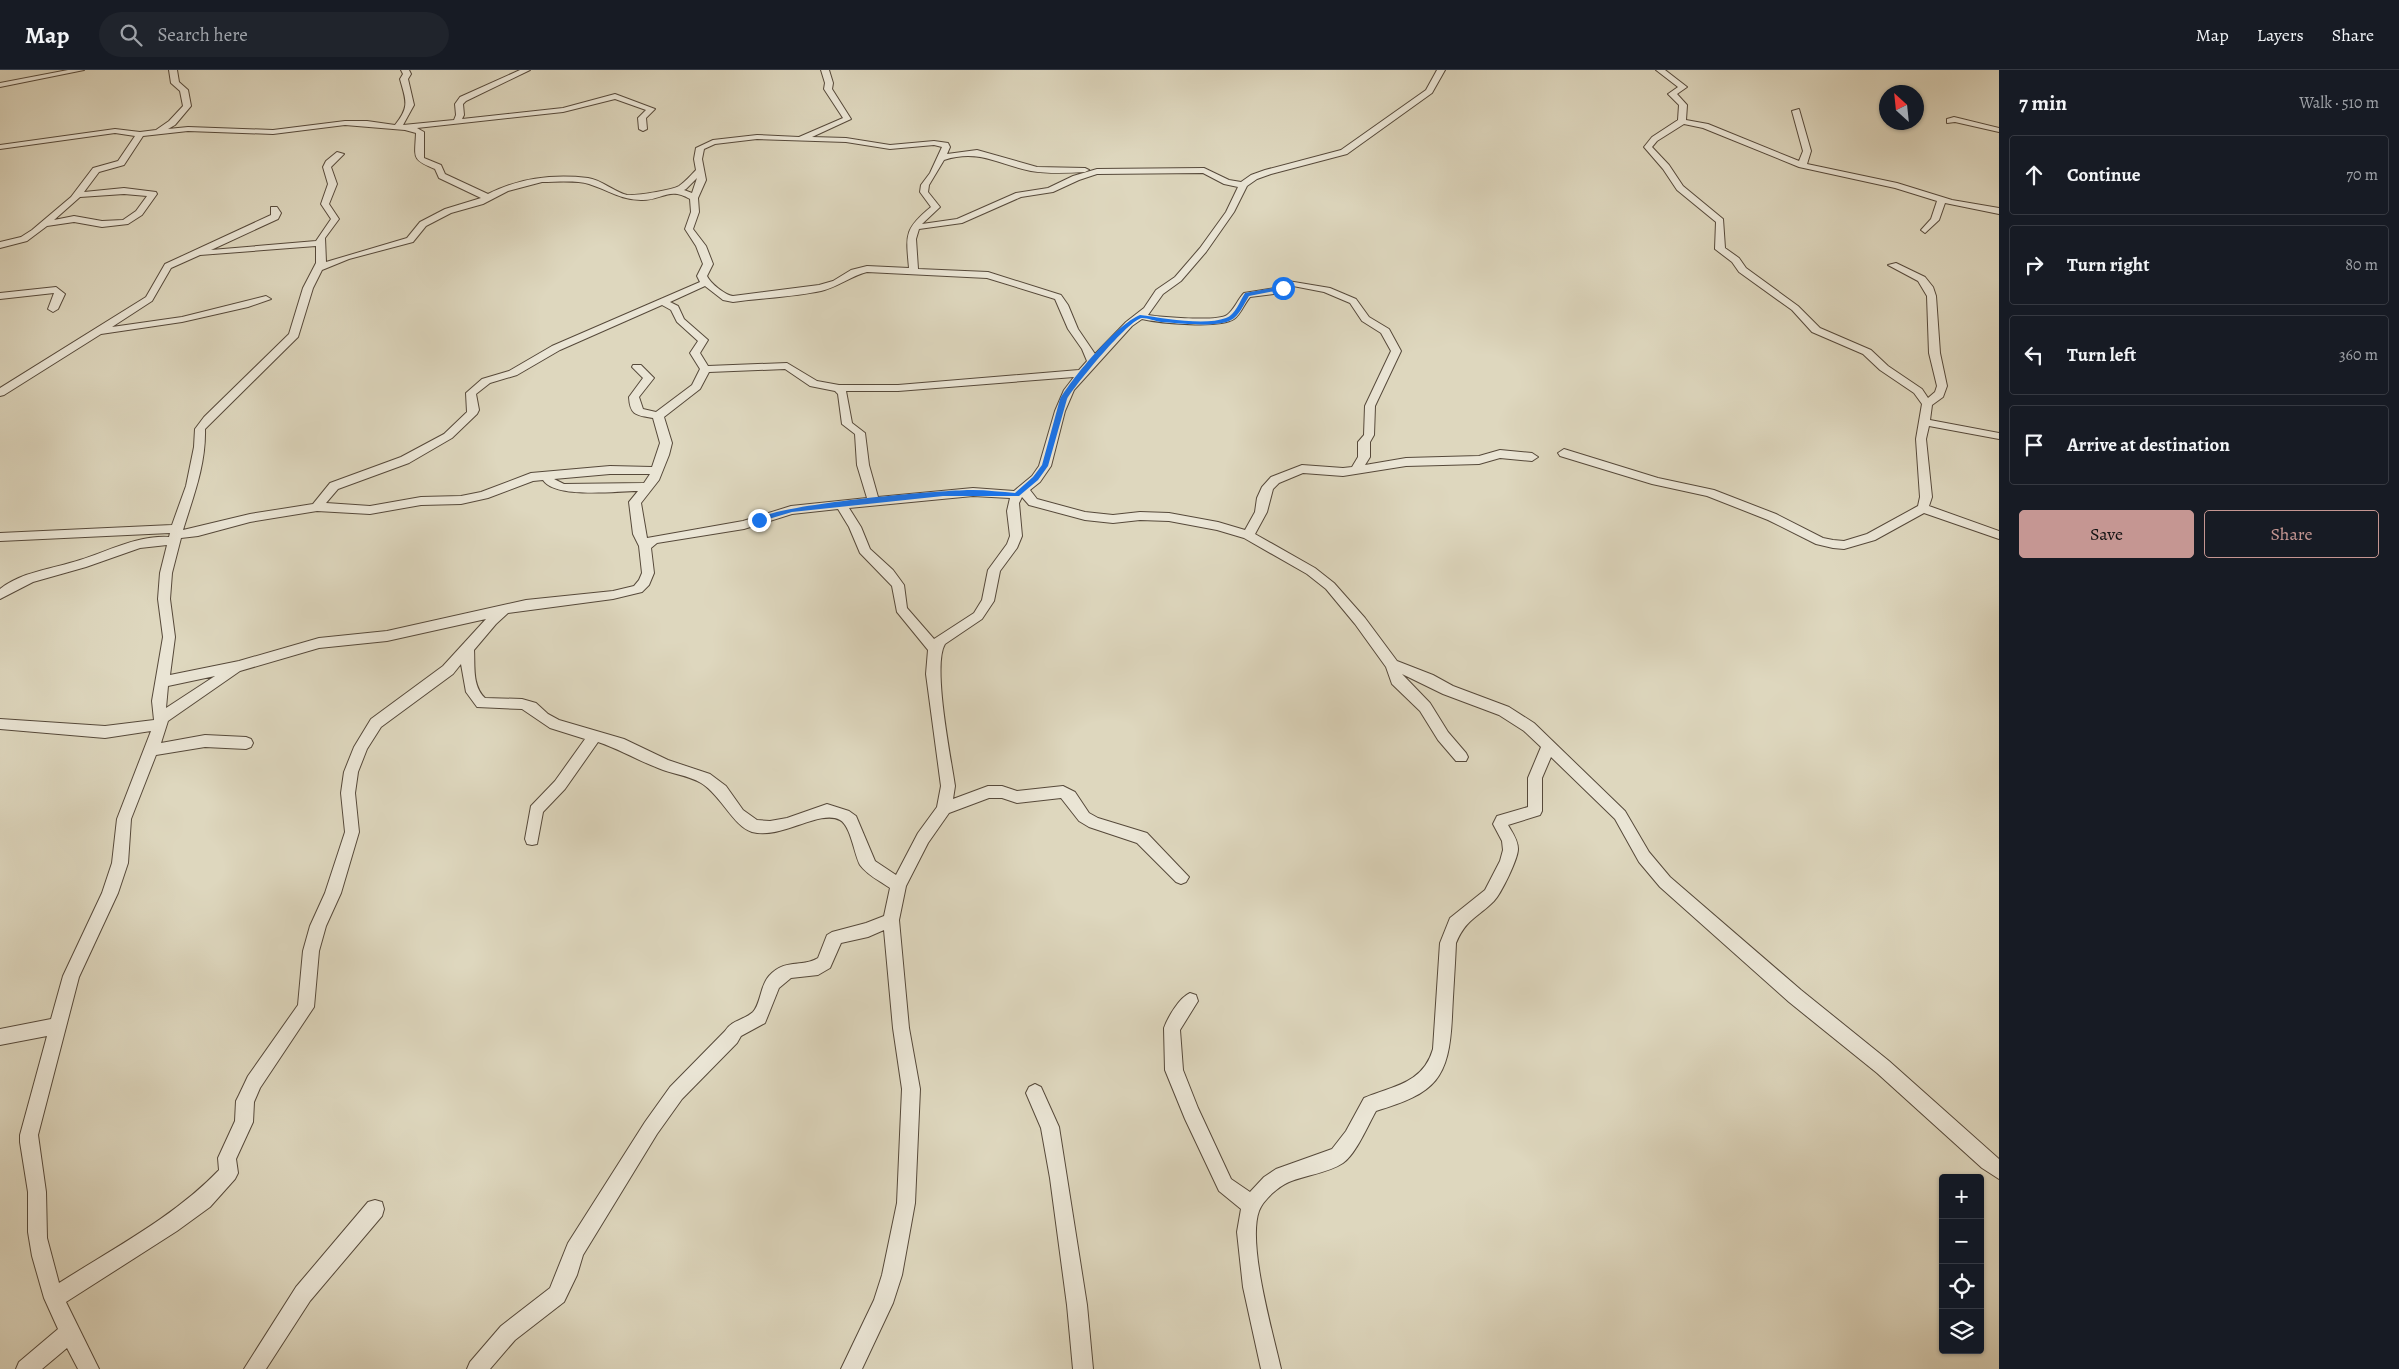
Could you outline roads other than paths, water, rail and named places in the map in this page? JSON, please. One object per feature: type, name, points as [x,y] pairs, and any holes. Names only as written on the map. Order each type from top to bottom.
[{"type":"street","points":[[0,85],[80,70]]},
{"type":"street","points":[[158,131],[172,123],[187,106],[184,99],[184,90],[174,82],[173,70]]},
{"type":"street","points":[[400,127],[411,103],[404,79],[407,74],[405,70]]},
{"type":"street","points":[[456,122],[460,115],[459,104],[463,99],[526,70]]},
{"type":"street","points":[[800,139],[846,119],[828,89],[829,83],[825,70]]},
{"type":"street","points":[[851,1369],[883,1303],[892,1276],[906,1203],[911,1088],[901,1028],[891,920],[894,900],[899,885],[923,838],[944,810],[948,786],[948,768],[933,674],[935,649],[940,641],[978,616],[988,600],[994,570],[1013,545],[1016,536],[1013,503],[1045,466],[1064,399],[1082,372],[1093,363],[1129,324],[1148,310],[1159,292],[1178,280],[1204,250],[1230,212],[1243,184],[1254,176],[1328,158],[1344,152],[1429,91],[1441,70]]},
{"type":"street","points":[[1660,70],[1683,86],[1672,94],[1683,105],[1682,121],[1674,129],[1654,139],[1648,147],[1666,167],[1680,188],[1720,221],[1720,249],[1736,260],[1742,270],[1795,308],[1816,330],[1868,352],[1884,368],[1912,386],[1927,404]]},
{"type":"street","points":[[400,127],[571,109],[615,96],[651,110],[642,118],[643,129]]},
{"type":"street","points":[[1796,111],[1807,151],[1802,165]]},
{"type":"street","points":[[1950,121],[1954,119],[1999,130]]},
{"type":"street","points":[[1682,121],[1705,126],[1802,165],[1897,186],[1942,200],[1999,211]]},
{"type":"street","points":[[0,146],[115,131],[140,134],[188,129],[274,132],[328,124],[357,123],[400,127],[420,132],[419,151],[421,160],[438,167],[442,176],[488,198]]},
{"type":"street","points":[[0,245],[24,239],[46,224],[78,195],[96,170],[121,163],[140,134]]},
{"type":"street","points":[[914,271],[911,239],[917,223],[936,207],[924,192],[925,185],[934,173],[946,146],[937,143],[890,147],[846,140],[757,137],[706,144],[698,152],[701,170],[700,188],[694,198],[695,212],[689,224],[689,229],[701,246],[708,264],[702,276],[706,284],[719,290],[726,298],[733,299],[820,288],[836,283],[849,274],[860,270],[988,275],[1055,295],[1063,303],[1073,328],[1089,351],[1093,363]]},
{"type":"street","points":[[939,159],[969,151],[997,156],[1024,167],[1040,170],[1097,172],[1204,170],[1228,182],[1243,184]]},
{"type":"street","points":[[89,1369],[69,1333],[44,1270],[38,1235],[37,1192],[29,1152],[29,1135],[54,1042],[56,1026],[71,976],[110,893],[120,862],[124,819],[161,721],[159,701],[169,637],[165,582],[176,535],[192,486],[200,447],[200,430],[208,419],[294,336],[308,288],[321,263],[320,243],[324,232],[335,219],[325,204],[334,187],[327,168],[329,163],[340,154]]},
{"type":"street","points":[[673,191],[683,187],[701,170]]},
{"type":"street","points":[[916,227],[959,220],[1019,195],[1050,190],[1076,178],[1097,172]]},
{"type":"street","points":[[318,268],[346,257],[410,240],[422,224],[448,211],[488,198],[505,189],[550,178],[589,181],[626,197],[644,198],[664,191],[673,191],[684,192],[694,198]]},
{"type":"street","points":[[46,224],[74,219],[102,224],[125,222],[139,213],[153,194],[124,191],[78,195]]},
{"type":"street","points":[[1925,230],[1935,220],[1942,200]]},
{"type":"street","points":[[0,393],[149,300],[156,292],[158,281],[164,270],[173,263],[275,217],[277,213],[274,209]]},
{"type":"street","points":[[195,253],[320,243]]},
{"type":"street","points":[[1564,453],[1656,481],[1710,492],[1833,544],[1844,545],[1871,538],[1923,508],[1926,497],[1921,439],[1927,404],[1942,392],[1934,348],[1932,292],[1927,284],[1911,270],[1894,265]]},
{"type":"street","points":[[1140,316],[1161,320],[1207,322],[1228,319],[1234,314],[1247,295],[1278,291],[1291,283],[1313,286],[1353,301],[1365,319],[1385,331],[1396,351],[1370,406],[1369,435],[1364,442],[1364,456],[1356,470]]},
{"type":"street","points":[[317,507],[334,486],[399,464],[448,436],[472,414],[474,410],[471,393],[478,385],[495,377],[513,373],[556,348],[706,284]]},
{"type":"street","points":[[0,296],[56,290],[60,294],[53,309]]},
{"type":"street","points":[[96,332],[155,325],[225,311],[266,299]]},
{"type":"street","points":[[663,302],[675,308],[680,320],[703,340],[695,353],[704,369]]},
{"type":"street","points":[[704,369],[787,366],[814,384],[839,388],[898,388],[1082,372]]},
{"type":"street","points":[[637,367],[649,378],[634,397],[635,408],[639,412],[658,416],[696,387],[704,369]]},
{"type":"street","points":[[839,388],[843,394],[847,424],[860,433],[863,465],[874,503]]},
{"type":"street","points":[[161,682],[239,666],[303,646],[387,636],[506,610],[550,602],[613,595],[638,589],[645,582],[648,573],[644,552],[645,546],[639,534],[634,509],[638,495],[648,487],[657,470],[666,443],[658,416]]},
{"type":"street","points":[[1924,422],[1999,436]]},
{"type":"street","points":[[1248,535],[1261,512],[1263,498],[1268,487],[1275,480],[1302,469],[1328,472],[1356,470],[1406,462],[1479,460],[1500,454],[1532,457]]},
{"type":"street","points":[[0,595],[12,586],[38,575],[83,564],[143,542],[198,532],[250,518],[317,507],[370,510],[421,501],[461,500],[484,495],[531,477],[546,475],[610,470],[657,470]]},
{"type":"street","points":[[546,475],[555,486],[569,488],[648,487]]},
{"type":"street","points":[[645,546],[652,540],[744,525],[791,510],[973,492],[1020,493],[1033,502],[1085,516],[1113,519],[1140,516],[1169,517],[1195,521],[1248,535],[1311,571],[1330,586],[1360,621],[1392,665],[1397,680],[1425,707],[1435,720],[1443,736],[1461,757]]},
{"type":"street","points":[[842,505],[864,550],[869,557],[889,573],[898,585],[901,609],[935,649]]},
{"type":"street","points":[[1923,508],[1999,535]]},
{"type":"street","points":[[0,536],[53,532],[135,532],[176,535]]},
{"type":"street","points":[[54,1298],[177,1219],[203,1200],[229,1173],[227,1158],[244,1122],[245,1101],[254,1082],[306,1007],[311,951],[318,926],[333,893],[352,832],[348,793],[351,772],[361,747],[376,723],[448,670],[491,621],[506,610]]},
{"type":"street","points":[[467,649],[469,681],[477,699],[482,703],[522,704],[531,707],[543,718],[555,724],[619,743],[663,764],[705,778],[721,790],[738,814],[754,826],[770,827],[787,824],[827,810],[844,815],[851,820],[865,859],[870,866],[899,885]]},
{"type":"street","points":[[1392,665],[1428,679],[1448,690],[1504,711],[1529,728],[1549,745],[1620,815],[1644,856],[1665,882],[1690,906],[1795,996],[1883,1067],[1999,1170]]},
{"type":"street","points":[[0,724],[105,732],[161,721],[239,666]]},
{"type":"street","points":[[532,839],[536,810],[560,786],[595,736]]},
{"type":"street","points":[[151,750],[205,741],[246,743]]},
{"type":"street","points":[[1272,1369],[1253,1287],[1246,1232],[1251,1205],[1270,1183],[1282,1175],[1338,1156],[1352,1137],[1370,1104],[1404,1094],[1434,1069],[1442,1049],[1445,969],[1451,936],[1456,923],[1490,895],[1507,862],[1511,850],[1509,840],[1500,824],[1502,820],[1534,811],[1534,778],[1549,745]]},
{"type":"street","points":[[944,810],[988,792],[1002,792],[1017,797],[1063,792],[1070,796],[1084,817],[1094,823],[1142,838],[1180,877]]},
{"type":"street","points":[[477,1369],[508,1333],[535,1310],[557,1295],[567,1275],[575,1250],[661,1114],[676,1093],[731,1037],[734,1030],[759,1017],[773,983],[788,971],[818,967],[824,963],[833,940],[838,937],[868,930],[891,920]]},
{"type":"street","points":[[1190,1001],[1172,1028],[1174,1070],[1191,1114],[1225,1185],[1251,1205]]},
{"type":"street","points":[[0,1037],[56,1026]]},
{"type":"street","points":[[1035,1093],[1050,1127],[1059,1178],[1078,1305],[1083,1369]]},
{"type":"street","points":[[254,1369],[303,1294],[375,1209]]},
{"type":"street","points":[[26,1369],[69,1333]]}]
